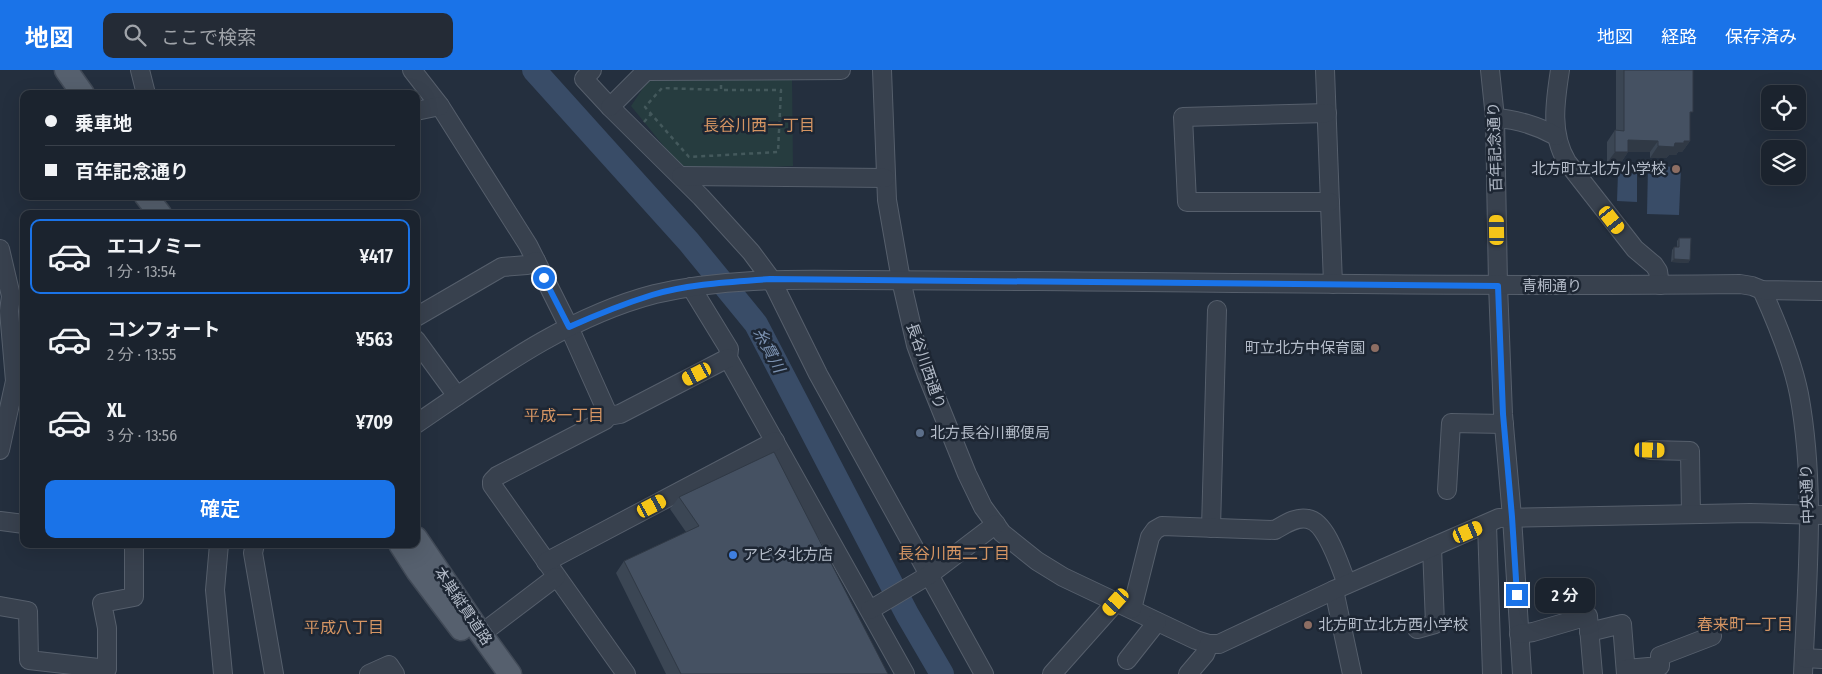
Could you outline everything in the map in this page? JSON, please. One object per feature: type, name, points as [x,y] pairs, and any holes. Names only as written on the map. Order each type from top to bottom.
[{"type":"main road","points":[[50,70],[64,90]]},
{"type":"main road","points":[[66,70],[80,90]]},
{"type":"main road","points":[[149,200],[157,210]]},
{"type":"main road","name":"本巣縦貫道路","points":[[420,544],[480,634],[510,674]]},
{"type":"main road","name":"本巣縦貫道路","points":[[403,548],[418,572],[494,674]]},
{"type":"street","points":[[140,70],[145,90]]},
{"type":"street","points":[[412,70],[440,106],[528,244],[569,327],[608,416]]},
{"type":"street","points":[[592,70],[584,79],[681,176],[751,252],[770,279],[818,374],[926,577],[984,674]]},
{"type":"street","points":[[610,107],[646,71],[841,70]]},
{"type":"street","name":"長谷川西通り","points":[[882,70],[885,178],[901,280],[916,345],[967,474],[983,507],[1016,545],[1036,562],[1157,622],[1209,644]]},
{"type":"street","points":[[1325,70],[1333,284]]},
{"type":"street","name":"百年記念通り","points":[[1490,70],[1495,118],[1498,286],[1504,424],[1522,674]]},
{"type":"street","points":[[1560,70],[1556,107],[1556,136],[1560,150],[1567,162],[1635,249],[1654,265],[1658,271],[1660,285]]},
{"type":"street","points":[[420,110],[440,106]]},
{"type":"street","points":[[1327,113],[1183,117],[1186,202],[1330,202]]},
{"type":"street","points":[[1495,118],[1514,121],[1547,131],[1556,136]]},
{"type":"street","points":[[681,176],[885,178]]},
{"type":"street","points":[[0,249],[11,296],[5,311],[14,381],[11,417],[0,450]]},
{"type":"street","points":[[420,315],[502,267],[527,265],[536,261]]},
{"type":"street","name":"青桐通り","points":[[420,421],[533,346],[599,314],[654,295],[692,288],[770,279],[1498,286],[1740,284],[1762,290],[1822,291]]},
{"type":"street","points":[[1603,286],[1616,291],[1750,295],[1762,290]]},
{"type":"street","points":[[692,288],[729,349],[728,358],[873,608],[905,674]]},
{"type":"street","name":"中央通り","points":[[1762,290],[1771,310],[1799,394],[1808,475],[1816,514],[1804,666]]},
{"type":"street","points":[[1212,528],[1217,310]]},
{"type":"street","points":[[420,345],[457,396]]},
{"type":"street","points":[[626,674],[493,488],[492,481],[497,476],[605,420],[608,416],[620,414],[728,358]]},
{"type":"street","points":[[1447,490],[1451,424],[1504,424]]},
{"type":"street","points":[[546,562],[775,441]]},
{"type":"street","points":[[1650,450],[1690,451],[1691,514]]},
{"type":"street","points":[[1188,674],[1205,654],[1209,644],[1219,644],[1340,587],[1499,518],[1691,514],[1816,514]]},
{"type":"street","points":[[1052,674],[1124,606],[1150,537],[1155,530],[1162,526],[1275,530],[1288,522],[1301,519],[1309,519],[1320,527],[1328,538],[1340,587],[1352,674]]},
{"type":"street","points":[[0,521],[20,524]]},
{"type":"street","points":[[873,608],[926,577],[996,524]]},
{"type":"street","points":[[1487,524],[1492,674]]},
{"type":"street","points":[[1417,629],[1435,624],[1432,547]]},
{"type":"street","points":[[0,606],[28,611],[30,660],[107,669],[107,628],[102,604],[134,597],[134,548]]},
{"type":"street","points":[[219,548],[215,590],[223,674]]},
{"type":"street","points":[[254,548],[253,553],[274,674]]},
{"type":"street","points":[[480,634],[556,577]]},
{"type":"street","points":[[1519,634],[1533,632],[1588,616],[1593,674]]},
{"type":"street","points":[[1127,660],[1157,622]]},
{"type":"street","points":[[1589,632],[1622,624],[1626,672],[1660,666],[1660,656],[1712,636]]},
{"type":"street","points":[[1804,666],[1822,659]]},
{"type":"street","points":[[369,674],[389,665],[395,674]]},
{"type":"path","points":[[720,71],[721,90]]},
{"type":"path","points":[[662,88],[721,90],[781,90],[778,152],[689,158],[645,107],[662,88]]},
{"type":"green space","points":[[651,76],[792,78],[793,166],[684,171],[631,106]]},
{"type":"water","points":[[1648,166],[1681,167],[1679,215],[1647,214]]},
{"type":"water","points":[[1618,173],[1637,173],[1637,202],[1617,201]]},
{"type":"building","points":[[1624,70],[1693,70],[1693,112],[1690,112],[1690,141],[1675,143],[1674,147],[1658,146],[1658,141],[1628,140],[1628,152],[1615,152],[1615,130],[1624,131]]},
{"type":"building","points":[[1679,238],[1691,238],[1690,260],[1674,259],[1674,247],[1679,247]]},
{"type":"building","name":"アピタ北方店","points":[[774,452],[888,674],[681,674],[624,561],[699,526],[679,497]]},
{"type":"waterway","name":"糸貫川","points":[[534,70],[689,242],[756,324],[907,614],[942,674]]},
{"type":"place","name":"北方町立北方小学校","points":[[1676,169]]},
{"type":"place","name":"町立北方中保育園","points":[[1375,348]]},
{"type":"place","name":"北方長谷川郵便局","points":[[920,433]]},
{"type":"place","name":"アピタ北方店","points":[[733,555]]},
{"type":"place","name":"北方町立北方西小学校","points":[[1308,625]]},
{"type":"district","name":"長谷川西一丁目","points":[[759,125]]},
{"type":"district","name":"平成一丁目","points":[[564,415]]},
{"type":"district","name":"長谷川西二丁目","points":[[954,553]]},
{"type":"district","name":"春来町一丁目","points":[[1745,624]]},
{"type":"district","name":"平成八丁目","points":[[344,627]]},
{"type":"route","points":[[544,278],[569,327],[599,314],[654,295],[740,281],[770,279],[1498,286],[1503,414],[1517,595]]}]
